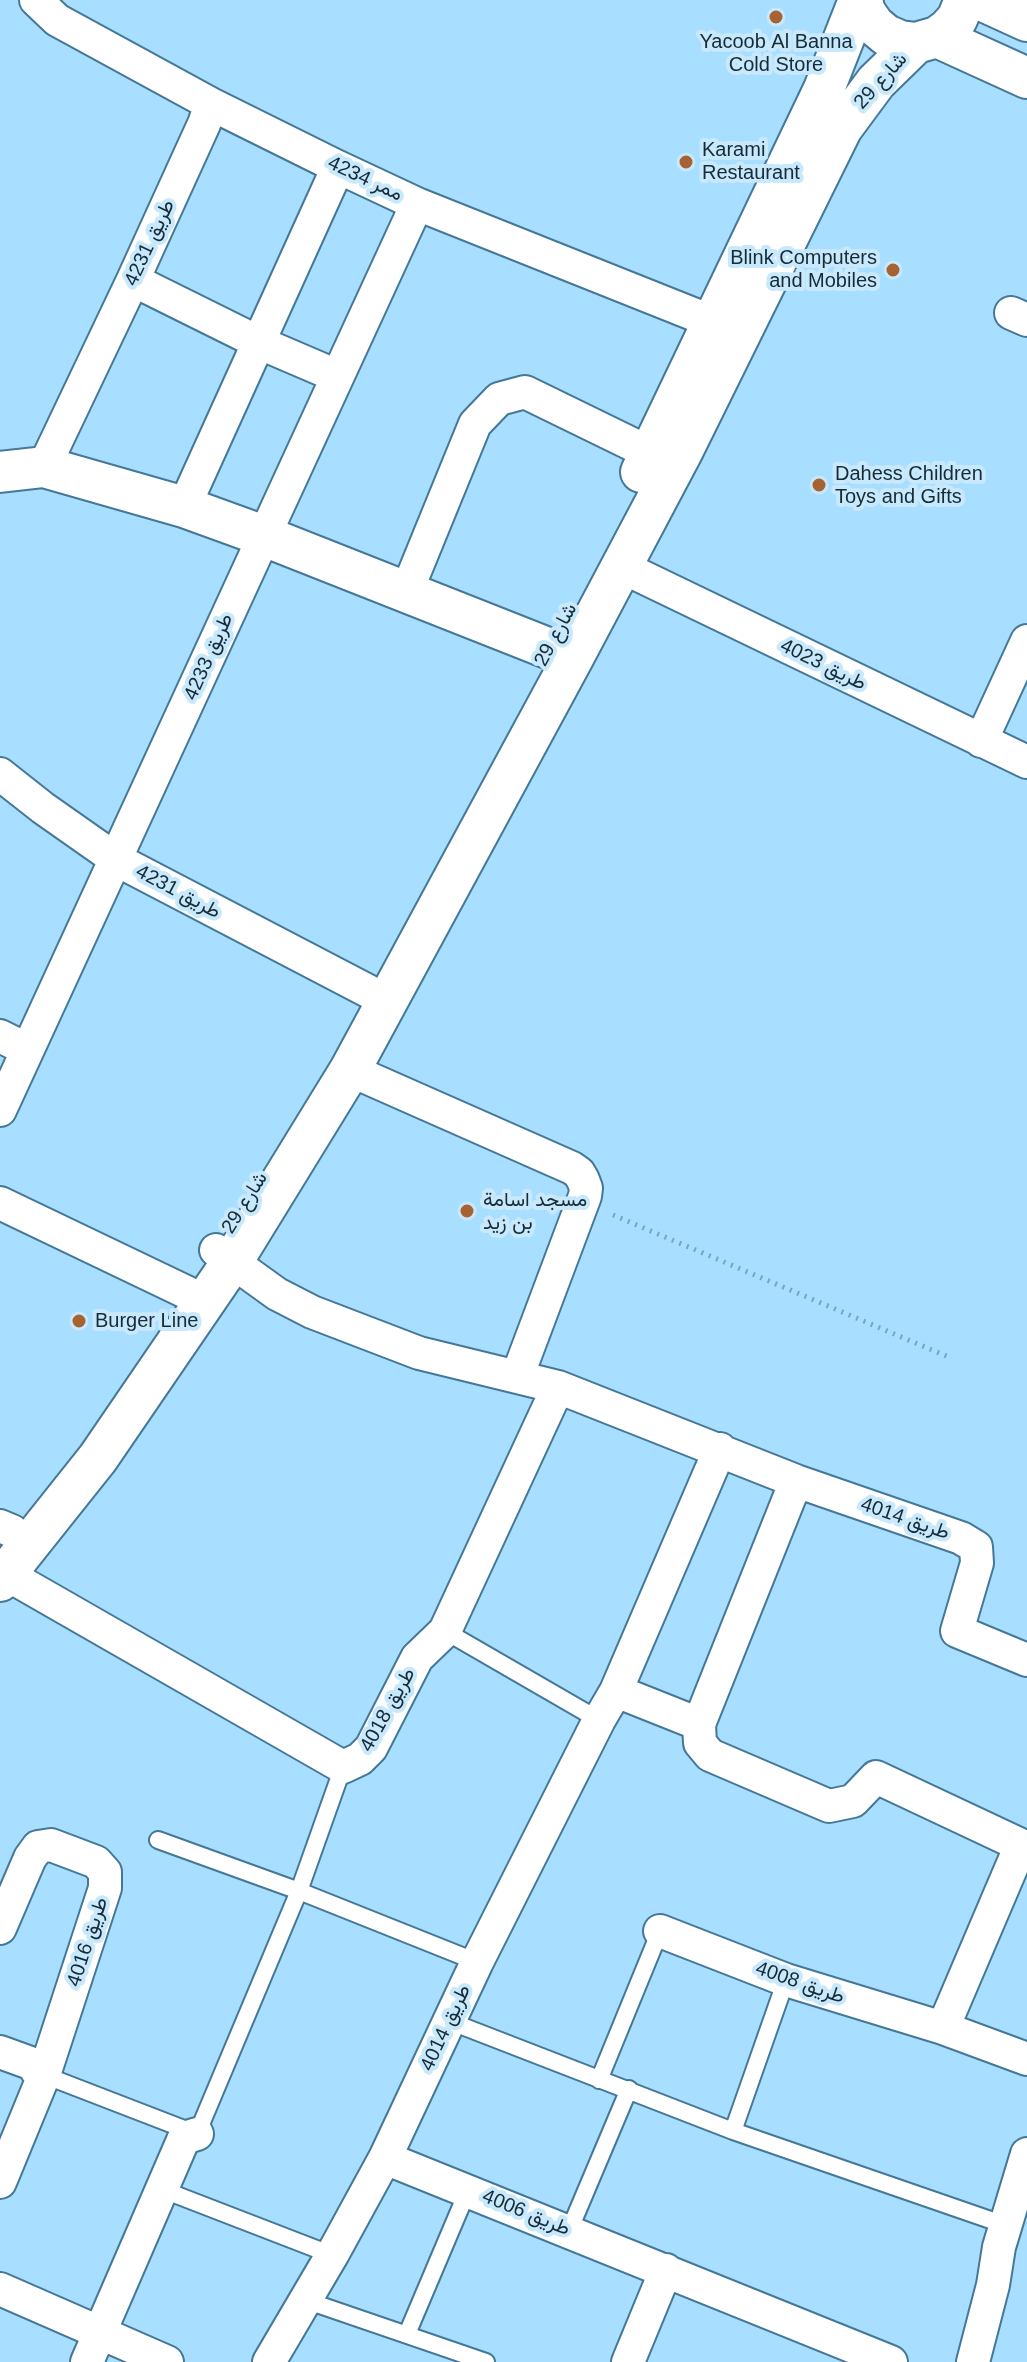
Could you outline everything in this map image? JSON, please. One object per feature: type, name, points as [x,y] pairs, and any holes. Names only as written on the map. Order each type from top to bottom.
[{"type":"street","name":"ممر 4234","points":[[36,0],[57,20],[211,104],[338,167],[417,204],[713,322]]},
{"type":"street","points":[[860,0],[874,25],[886,35],[900,41],[926,40],[1027,78]]},
{"type":"street","name":"شارع 29","points":[[4,1551],[98,1458],[224,1256],[289,1132],[340,1066],[561,653],[650,453],[824,89],[860,0]]},
{"type":"street","name":"شارع 29","points":[[340,1066],[368,991],[561,653],[620,566],[682,452],[842,128],[876,82],[926,40],[948,29],[957,19],[965,0]]},
{"type":"street","points":[[981,0],[1027,21]]},
{"type":"street","name":"طريق 4231","points":[[44,467],[133,280],[211,104]]},
{"type":"street","points":[[184,507],[338,167]]},
{"type":"street","name":"طريق 4233","points":[[0,1110],[13,1043],[117,860],[417,204]]},
{"type":"street","points":[[133,280],[260,343],[337,376]]},
{"type":"street","points":[[406,593],[475,424],[499,399],[525,392],[650,453]]},
{"type":"street","points":[[0,472],[44,467],[184,507],[561,653]]},
{"type":"street","name":"طريق 4023","points":[[620,566],[1027,762]]},
{"type":"street","points":[[981,741],[1027,641]]},
{"type":"street","name":"طريق 4231","points":[[0,774],[117,860],[368,991]]},
{"type":"street","points":[[340,1066],[572,1168],[583,1180],[586,1188],[582,1202],[517,1377]]},
{"type":"street","points":[[0,1203],[188,1293]]},
{"type":"street","name":"شارع 29","points":[[4,1551],[92,1435],[188,1293],[224,1256]]},
{"type":"street","name":"شارع 29","points":[[224,1256],[277,1294],[312,1312],[419,1353],[558,1387],[720,1449]]},
{"type":"street","name":"طريق 4018","points":[[4,1551],[343,1767],[360,1759],[371,1748],[417,1658],[445,1631],[558,1387]]},
{"type":"street","name":"طريق 4014","points":[[269,2362],[385,2158],[477,1962],[616,1691],[720,1449],[796,1481],[961,1538],[976,1547],[977,1563],[957,1631],[1027,1660]]},
{"type":"street","points":[[796,1481],[699,1724],[700,1743],[710,1755],[829,1806],[853,1801],[876,1777],[1024,1846],[943,2028]]},
{"type":"street","points":[[616,1691],[699,1724]]},
{"type":"street","name":"طريق 4016","points":[[0,1928],[30,1858],[38,1847],[51,1845],[96,1862],[105,1872],[105,1888],[44,2075],[0,2182]]},
{"type":"street","name":"طريق 4008","points":[[660,1931],[786,1980],[943,2028],[1027,2059]]},
{"type":"street","points":[[0,2052],[33,2064],[44,2075]]},
{"type":"street","points":[[87,2362],[184,2138],[197,2134]]},
{"type":"street","points":[[973,2362],[1005,2225],[1027,2154]]},
{"type":"street","name":"طريق 4006","points":[[385,2158],[881,2360]]},
{"type":"street","points":[[628,2362],[666,2270]]},
{"type":"street","points":[[0,2289],[167,2362]]},
{"type":"lane","points":[[445,1631],[599,1720]]},
{"type":"lane","points":[[44,2075],[197,2134],[299,1891],[343,1767]]},
{"type":"lane","points":[[158,1840],[299,1891],[477,1962]]},
{"type":"lane","points":[[599,2080],[660,1931]]},
{"type":"lane","points":[[733,2131],[786,1980]]},
{"type":"lane","points":[[449,2021],[733,2131],[1005,2225]]},
{"type":"lane","points":[[569,2231],[629,2089]]},
{"type":"lane","points":[[161,2189],[332,2255]]},
{"type":"lane","points":[[407,2334],[468,2190]]},
{"type":"lane","points":[[305,2300],[407,2334],[446,2356],[486,2362]]},
{"type":"path","points":[[582,1202],[951,1358]]},
{"type":"place","name":"Yacoob Al Banna Cold Store","points":[[776,17]]},
{"type":"place","name":"Karami Restaurant","points":[[686,162]]},
{"type":"place","name":"Blink Computers and Mobiles","points":[[893,270]]},
{"type":"place","name":"Dahess Children Toys and Gifts","points":[[819,485]]},
{"type":"place","name":"مسجد اسامة بن زيد","points":[[467,1211]]},
{"type":"place","name":"Burger Line","points":[[79,1321]]}]
